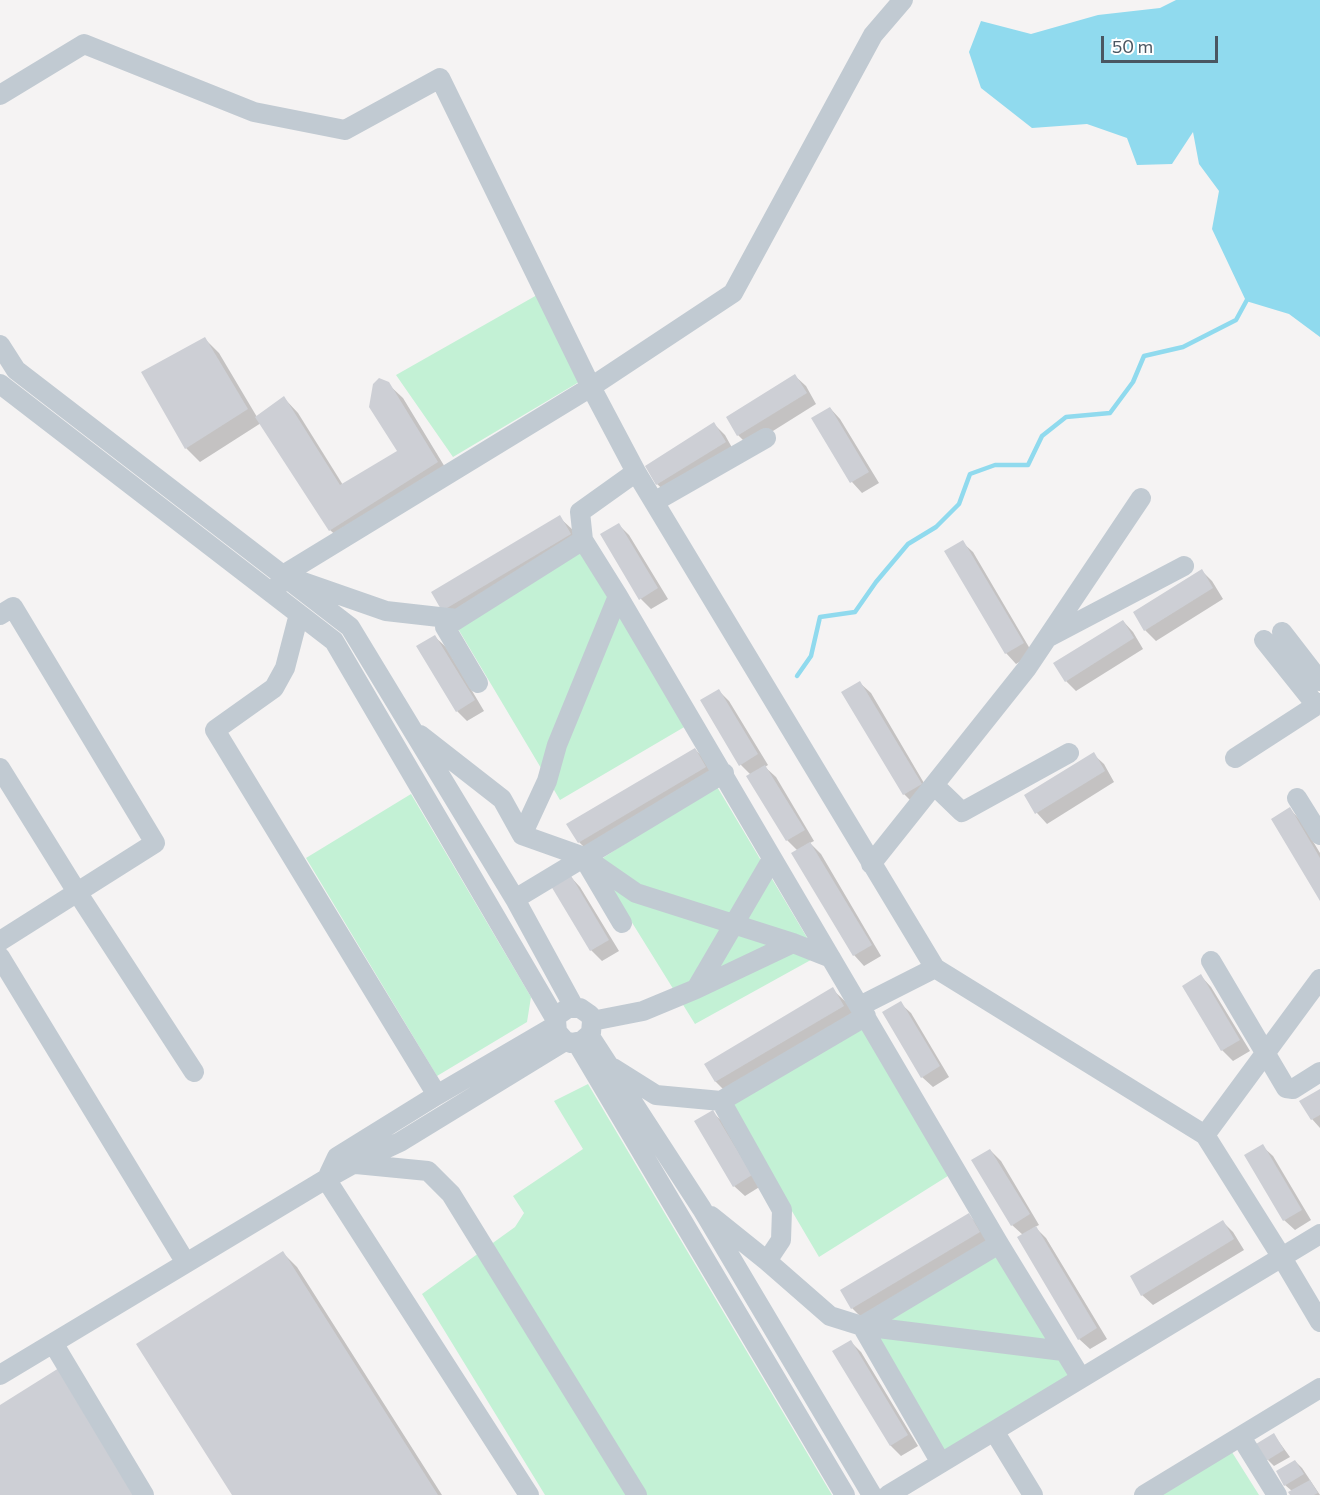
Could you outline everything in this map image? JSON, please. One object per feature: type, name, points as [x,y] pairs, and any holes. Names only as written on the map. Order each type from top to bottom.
[{"type":"street","points":[[274,595],[283,575],[591,387],[733,293],[873,35],[903,0]]},
{"type":"street","points":[[0,95],[84,44],[254,112],[345,130],[440,78],[591,387],[636,472],[935,968],[1205,1135],[1320,1322]]},
{"type":"street","points":[[0,345],[16,370],[350,627],[515,899],[574,1007],[563,1010],[572,1031],[609,1065],[656,1095],[721,1101],[935,968]]},
{"type":"street","points":[[0,384],[334,641],[478,888],[572,1031],[845,1495]]},
{"type":"street","points":[[654,502],[766,438]]},
{"type":"street","points":[[636,472],[580,512],[583,540],[707,749],[724,773],[772,859],[999,1244],[1081,1378]]},
{"type":"street","points":[[872,864],[1027,668],[1141,498]]},
{"type":"street","points":[[478,683],[445,627],[583,540]]},
{"type":"street","points":[[1047,639],[1184,566]]},
{"type":"street","points":[[283,575],[386,611],[457,618]]},
{"type":"street","points":[[522,835],[547,781],[557,745],[618,596]]},
{"type":"street","points":[[0,615],[13,607],[155,843],[0,940]]},
{"type":"street","points":[[299,614],[285,668],[274,688],[215,730],[437,1095]]},
{"type":"street","points":[[1235,758],[1318,704],[1273,636],[1320,681]]},
{"type":"street","points":[[409,726],[502,799],[522,835],[584,857],[636,893],[831,958]]},
{"type":"street","points":[[934,785],[962,812],[1069,753]]},
{"type":"street","points":[[0,768],[194,1072]]},
{"type":"street","points":[[515,899],[724,773]]},
{"type":"street","points":[[1297,798],[1320,835]]},
{"type":"street","points":[[584,857],[622,923]]},
{"type":"street","points":[[696,989],[772,859]]},
{"type":"street","points":[[478,888],[500,875]]},
{"type":"street","points":[[326,1179],[338,1157],[437,1095],[572,1031],[643,1011],[793,944]]},
{"type":"street","points":[[0,957],[186,1263]]},
{"type":"street","points":[[1211,961],[1265,1054],[1289,1090],[1320,1072]]},
{"type":"street","points":[[1205,1135],[1320,979]]},
{"type":"street","points":[[0,1375],[326,1179],[399,1142],[572,1031]]},
{"type":"street","points":[[609,1065],[702,1209],[872,1495]]},
{"type":"street","points":[[721,1101],[782,1210],[781,1240],[767,1261]]},
{"type":"street","points":[[353,1164],[428,1171],[451,1194],[637,1495]]},
{"type":"street","points":[[326,1179],[529,1495]]},
{"type":"street","points":[[702,1209],[830,1316],[862,1326],[1063,1351]]},
{"type":"street","points":[[888,1495],[1320,1234]]},
{"type":"street","points":[[862,1326],[999,1244]]},
{"type":"street","points":[[862,1326],[941,1463]]},
{"type":"street","points":[[53,1343],[144,1495]]},
{"type":"street","points":[[1144,1495],[1320,1388]]},
{"type":"street","points":[[994,1431],[1033,1495]]},
{"type":"street","points":[[1242,1437],[1277,1495]]},
{"type":"green space","points":[[537,295],[579,382],[453,457],[396,375]]},
{"type":"green space","points":[[582,549],[686,726],[560,800],[457,627]]},
{"type":"green space","points":[[716,785],[818,956],[695,1024],[595,863]]},
{"type":"green space","points":[[411,794],[531,997],[527,1022],[437,1076],[306,858]]},
{"type":"green space","points":[[860,1024],[951,1174],[819,1257],[730,1106]]},
{"type":"green space","points":[[588,1084],[832,1495],[545,1495],[422,1294],[515,1227],[524,1213],[513,1196],[583,1149],[554,1101]]},
{"type":"green space","points":[[995,1249],[1071,1375],[942,1452],[869,1328]]},
{"type":"green space","points":[[1230,1449],[1259,1495],[1157,1495]]},
{"type":"water","points":[[1176,0],[1320,0],[1320,337],[1289,314],[1246,301],[1212,229],[1219,191],[1199,164],[1193,132],[1172,164],[1137,165],[1127,138],[1087,124],[1032,128],[981,88],[969,52],[981,21],[1031,34],[1098,15],[1160,8]]},
{"type":"building","points":[[205,337],[248,409],[185,449],[141,372]]},
{"type":"building","points":[[795,374],[807,393],[737,436],[726,417]]},
{"type":"building","points":[[379,378],[389,382],[438,462],[329,531],[255,417],[284,396],[340,485],[397,451],[369,407],[373,384]]},
{"type":"building","points":[[830,407],[869,472],[850,483],[811,418]]},
{"type":"building","points":[[714,422],[726,442],[656,485],[645,466]]},
{"type":"building","points":[[560,515],[571,534],[442,611],[431,592]]},
{"type":"building","points":[[619,523],[658,588],[639,600],[600,534]]},
{"type":"building","points":[[963,540],[1024,643],[1005,654],[944,551]]},
{"type":"building","points":[[1202,569],[1213,588],[1144,631],[1133,612]]},
{"type":"building","points":[[1123,620],[1134,638],[1065,682],[1053,663]]},
{"type":"building","points":[[435,635],[475,700],[456,712],[416,646]]},
{"type":"building","points":[[860,681],[922,784],[903,795],[841,692]]},
{"type":"building","points":[[719,689],[758,754],[739,766],[700,700]]},
{"type":"building","points":[[695,748],[706,767],[578,843],[566,824]]},
{"type":"building","points":[[1094,752],[1105,771],[1035,814],[1024,795]]},
{"type":"building","points":[[765,765],[805,830],[786,841],[746,776]]},
{"type":"building","points":[[1290,807],[1320,858],[1320,901],[1271,819]]},
{"type":"building","points":[[810,842],[872,945],[853,956],[791,853]]},
{"type":"building","points":[[570,874],[609,940],[590,951],[551,886]]},
{"type":"building","points":[[1201,974],[1240,1040],[1221,1051],[1182,986]]},
{"type":"building","points":[[833,987],[844,1006],[715,1082],[704,1064]]},
{"type":"building","points":[[901,1001],[940,1066],[921,1078],[882,1012]]},
{"type":"building","points":[[1320,1089],[1320,1115],[1311,1120],[1299,1101]]},
{"type":"building","points":[[713,1110],[752,1175],[733,1187],[694,1121]]},
{"type":"building","points":[[1263,1144],[1302,1210],[1283,1221],[1244,1155]]},
{"type":"building","points":[[990,1149],[1030,1214],[1011,1226],[971,1160]]},
{"type":"building","points":[[969,1213],[980,1232],[851,1309],[840,1290]]},
{"type":"building","points":[[1223,1220],[1234,1239],[1141,1296],[1130,1276]]},
{"type":"building","points":[[1036,1226],[1097,1328],[1078,1340],[1017,1237]]},
{"type":"building","points":[[283,1251],[438,1495],[232,1495],[136,1344]]},
{"type":"building","points":[[851,1340],[908,1435],[890,1446],[832,1351]]},
{"type":"building","points":[[59,1368],[140,1495],[0,1495],[0,1405]]},
{"type":"building","points":[[1274,1433],[1284,1450],[1266,1461],[1256,1444]]},
{"type":"building","points":[[1295,1460],[1304,1474],[1284,1486],[1276,1471]]},
{"type":"building","points":[[1310,1480],[1318,1493],[1290,1495],[1288,1492]]},
{"type":"waterway","points":[[797,676],[811,656],[820,617],[855,612],[876,582],[908,544],[936,527],[959,504],[970,474],[995,465],[1028,465],[1042,436],[1066,417],[1110,413],[1133,382],[1144,356],[1183,347],[1236,320],[1248,298]]}]
